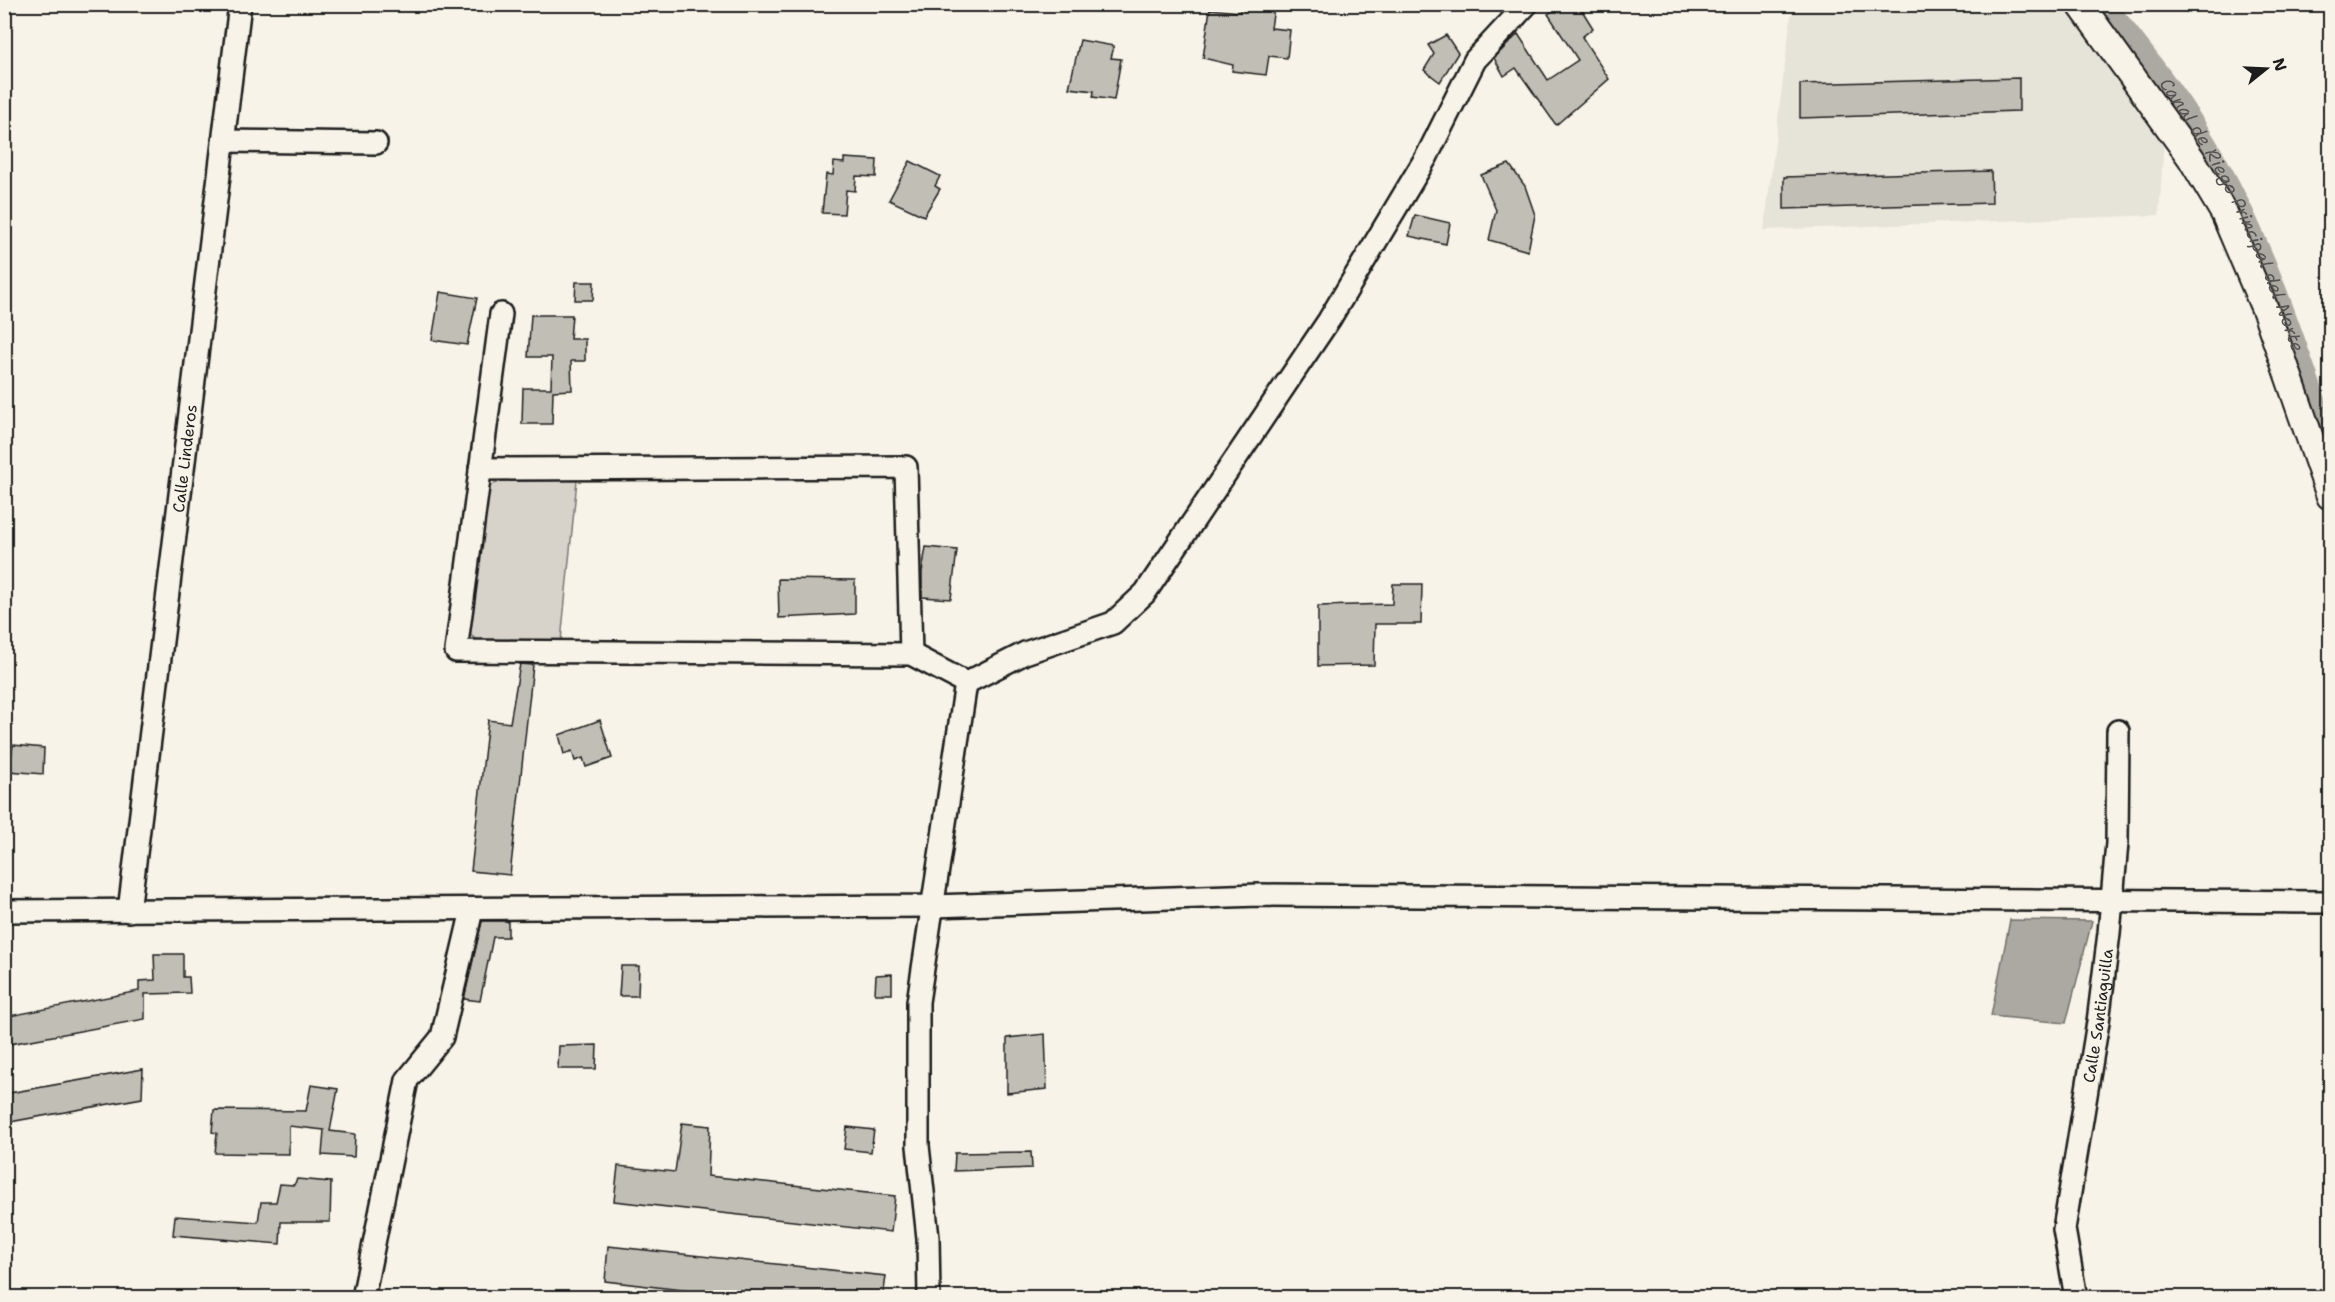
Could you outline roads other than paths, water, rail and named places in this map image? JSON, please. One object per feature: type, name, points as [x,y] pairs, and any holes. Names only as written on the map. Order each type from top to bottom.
[{"type":"street","name":"Calle Linderos","points":[[129,911],[240,4]]},
{"type":"street","points":[[966,683],[1025,653],[1113,623],[1145,593],[1329,320],[1427,156],[1475,60],[1527,4]]},
{"type":"street","points":[[2080,4],[2191,158],[2224,213],[2266,314],[2331,496]]},
{"type":"street","points":[[223,141],[376,143]]},
{"type":"street","points":[[501,314],[456,651],[911,654],[966,683]]},
{"type":"street","points":[[480,469],[906,467],[911,654]]},
{"type":"street","points":[[928,1298],[928,1238],[918,1146],[918,1002],[960,710],[966,683]]},
{"type":"street","name":"Calle Santiaguilla","points":[[2076,1298],[2064,1229],[2098,1022],[2112,900],[2117,843],[2118,731]]},
{"type":"street","points":[[4,910],[472,910],[933,906],[1259,895],[2331,902]]},
{"type":"street","points":[[363,1298],[407,1080],[442,1037],[472,910]]},
{"type":"waterway","name":"Canal de Riego Principal del Norte","points":[[2105,4],[2179,102],[2206,143],[2236,197],[2280,300],[2330,442]]}]
